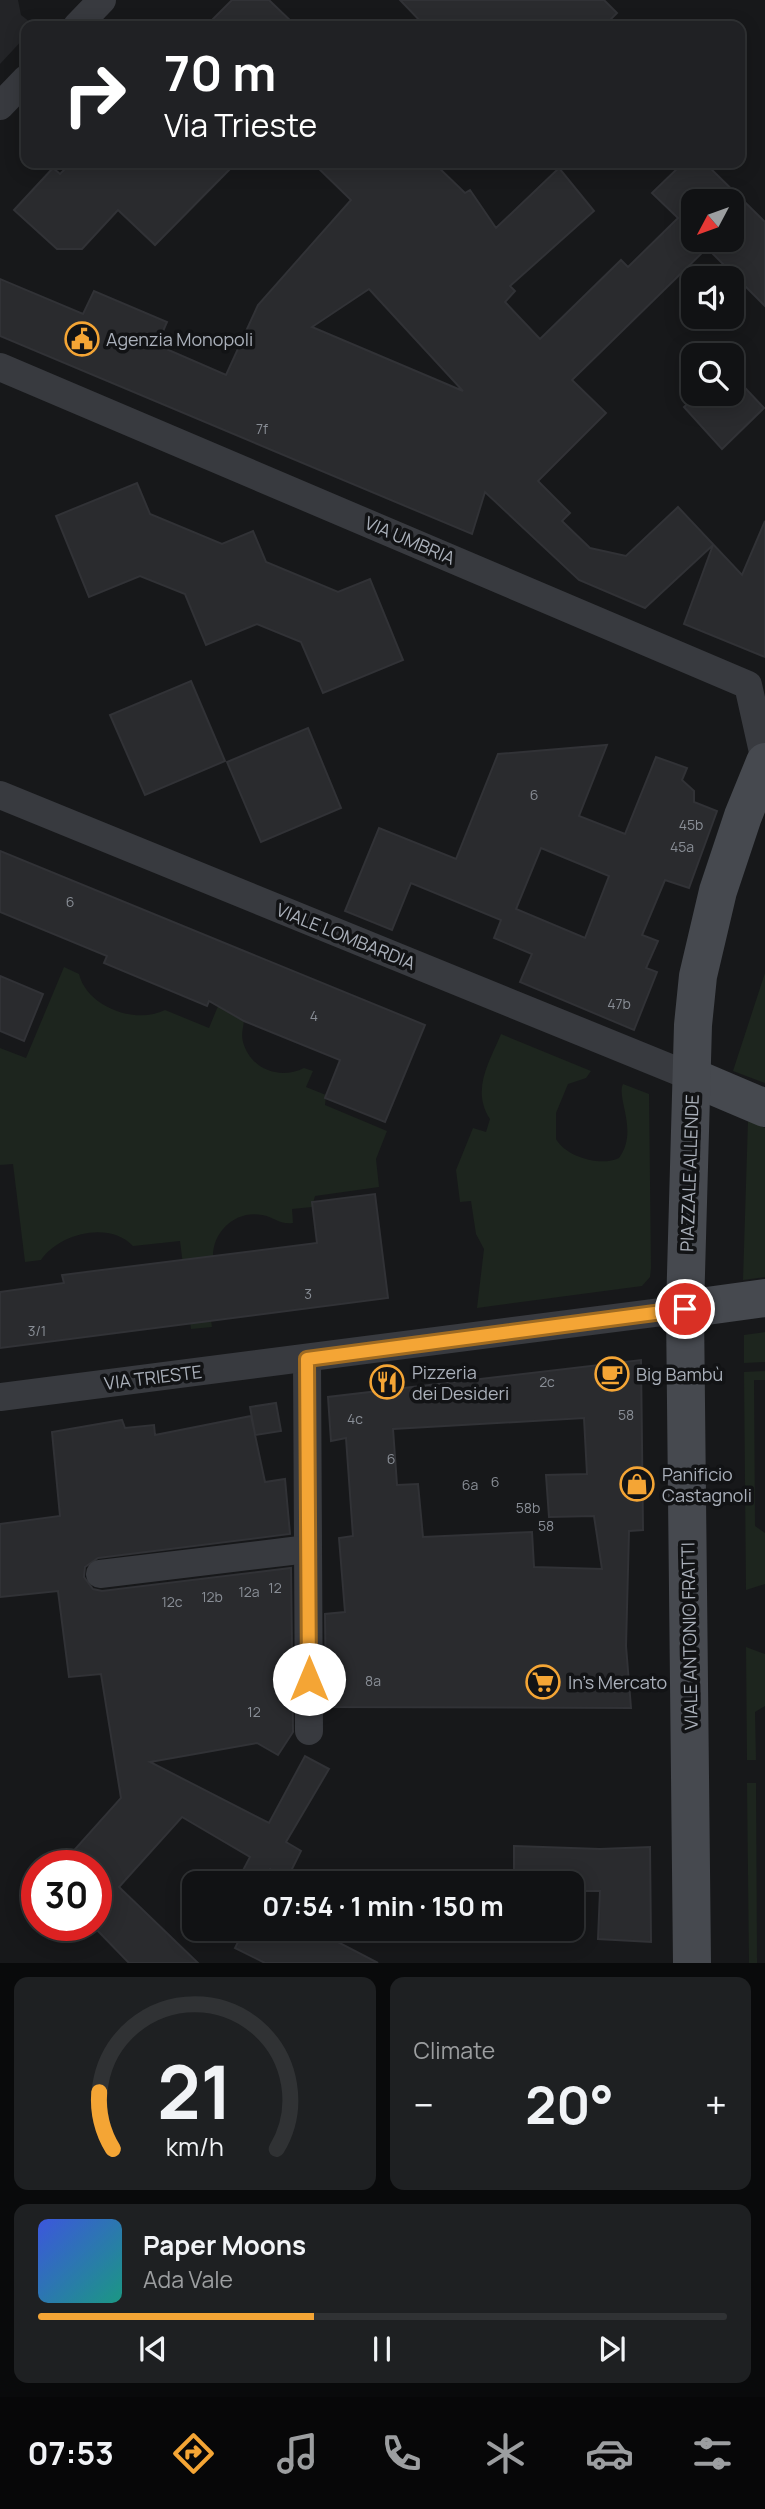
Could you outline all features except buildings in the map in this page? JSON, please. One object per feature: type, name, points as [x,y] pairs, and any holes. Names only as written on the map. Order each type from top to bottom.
[{"type":"main road","points":[[692,1077],[693,1025],[707,933],[729,854],[765,762]]},
{"type":"main road","name":"PIAZZALE ALLENDE","points":[[685,1309],[692,1077],[765,1108]]},
{"type":"main road","points":[[685,1309],[765,1298]]},
{"type":"main road","name":"VIALE ANTONIO FRATTI","points":[[685,1309],[692,1963]]},
{"type":"street","points":[[82,21],[102,0]]},
{"type":"street","points":[[0,106],[21,84]]},
{"type":"street","name":"VIA UMBRIA","points":[[0,367],[748,685],[765,762]]},
{"type":"street","name":"VIALE LOMBARDIA","points":[[0,795],[692,1077]]},
{"type":"street","name":"VIA TRIESTE","points":[[0,1397],[685,1309]]},
{"type":"street","points":[[307,1359],[309,1731]]},
{"type":"street","points":[[100,1574],[308,1549]]},
{"type":"shaded area","points":[[0,0],[18,0],[21,15],[29,21],[21,21],[21,41],[0,64]]},
{"type":"shaded area","points":[[237,960],[244,1006],[242,1039],[253,1060],[259,1066],[276,1072],[285,1073],[304,1068],[313,1071],[306,1087],[326,1095],[325,1105],[387,1131],[376,1159],[379,1187],[315,1196],[312,1207],[292,1209],[293,1223],[252,1214],[228,1224],[217,1238],[213,1256],[203,1260],[212,1327],[191,1329],[180,1241],[133,1246],[123,1238],[98,1232],[71,1237],[59,1243],[41,1260],[25,1262],[13,1164],[0,1165],[0,1048],[26,1058],[64,967],[79,974],[92,996],[114,1010],[140,1015],[165,1010],[209,1028]]},
{"type":"shaded area","points":[[765,973],[765,1083],[733,1071]]},
{"type":"shaded area","points":[[501,1034],[591,1071],[586,1078],[568,1084],[556,1113],[556,1139],[568,1151],[584,1159],[612,1161],[619,1158],[625,1148],[627,1126],[622,1098],[623,1084],[649,1094],[651,1268],[650,1277],[642,1286],[477,1308],[484,1249],[476,1234],[471,1201],[460,1202],[456,1170],[473,1128],[486,1132],[490,1119],[482,1098],[482,1087],[487,1066]]},
{"type":"shaded area","points":[[748,1121],[765,1128],[765,1277],[743,1280]]},
{"type":"shaded area","points":[[765,1332],[765,1362],[744,1363],[744,1335]]},
{"type":"shaded area","points":[[765,1371],[765,1380],[754,1380],[755,1526],[765,1533],[765,1584],[746,1590],[744,1372]]},
{"type":"shaded area","points":[[746,1647],[765,1654],[765,1706],[755,1712],[756,1760],[747,1760]]},
{"type":"shaded area","points":[[747,1783],[756,1783],[757,1963],[749,1963]]},
{"type":"place","name":"Agenzia Monopoli","points":[[82,339]]},
{"type":"place","name":"Big Bambù","points":[[612,1374]]},
{"type":"place","name":"Pizzeria dei Desideri","points":[[387,1382]]},
{"type":"place","name":"Panificio Castagnoli","points":[[637,1484]]},
{"type":"place","name":"In's Mercato","points":[[543,1682]]},
{"type":"route","points":[[309,1679],[307,1359],[685,1309]]}]
